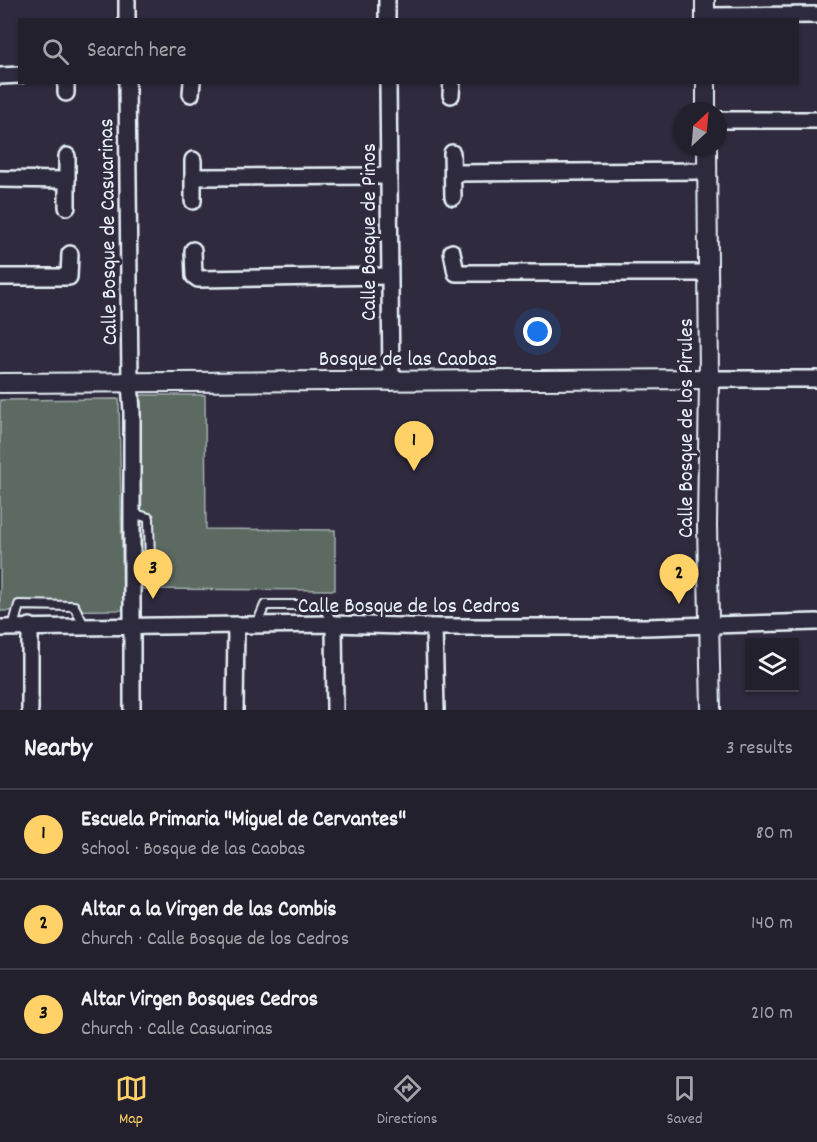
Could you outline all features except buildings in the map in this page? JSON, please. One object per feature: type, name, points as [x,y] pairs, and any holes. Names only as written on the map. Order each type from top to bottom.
[{"type":"street","points":[[127,0],[127,18]]},
{"type":"street","points":[[387,0],[387,18]]},
{"type":"street","points":[[705,12],[817,15]]},
{"type":"street","points":[[0,76],[18,75]]},
{"type":"street","name":"Calle Bosque de Casuarinas","points":[[127,84],[132,412],[132,627]]},
{"type":"street","name":"Calle Bosque de Pinos","points":[[388,84],[391,382]]},
{"type":"street","points":[[706,84],[706,102]]},
{"type":"street","points":[[727,120],[817,120]]},
{"type":"street","points":[[452,153],[453,197]]},
{"type":"street","points":[[67,156],[67,207]]},
{"type":"street","name":"Calle Bosque de los Pirules","points":[[707,156],[709,379],[707,526],[711,710]]},
{"type":"street","points":[[193,160],[193,201]]},
{"type":"street","points":[[453,173],[707,171]]},
{"type":"street","points":[[193,177],[389,176]]},
{"type":"street","points":[[0,179],[67,180]]},
{"type":"street","points":[[193,250],[194,276],[198,279],[389,276]]},
{"type":"street","points":[[452,252],[456,273],[708,273]]},
{"type":"street","points":[[0,277],[69,277],[70,254]]},
{"type":"street","name":"Bosque de las Caobas","points":[[0,383],[817,379]]},
{"type":"street","name":"Calle Bosque de los Cedros","points":[[7,627],[334,624],[434,627],[646,627],[817,622]]},
{"type":"street","points":[[334,624],[334,710]]},
{"type":"street","points":[[30,626],[30,710]]},
{"type":"street","points":[[235,710],[236,626]]},
{"type":"street","points":[[132,627],[132,710]]},
{"type":"street","points":[[434,627],[436,710]]},
{"type":"lane","points":[[7,627],[20,605],[74,606],[85,627]]},
{"type":"green space","points":[[141,395],[205,395],[206,529],[335,530],[335,590],[142,589]]},
{"type":"green space","points":[[119,399],[123,610],[0,611],[0,400]]},
{"type":"place","name":"Escuela Primaria \"Miguel de Cervantes\"","points":[[414,471]]},
{"type":"place","name":"Altar Virgen Bosques Cedros","points":[[153,599]]},
{"type":"place","name":"Altar a la Virgen de las Combis","points":[[679,604]]}]
